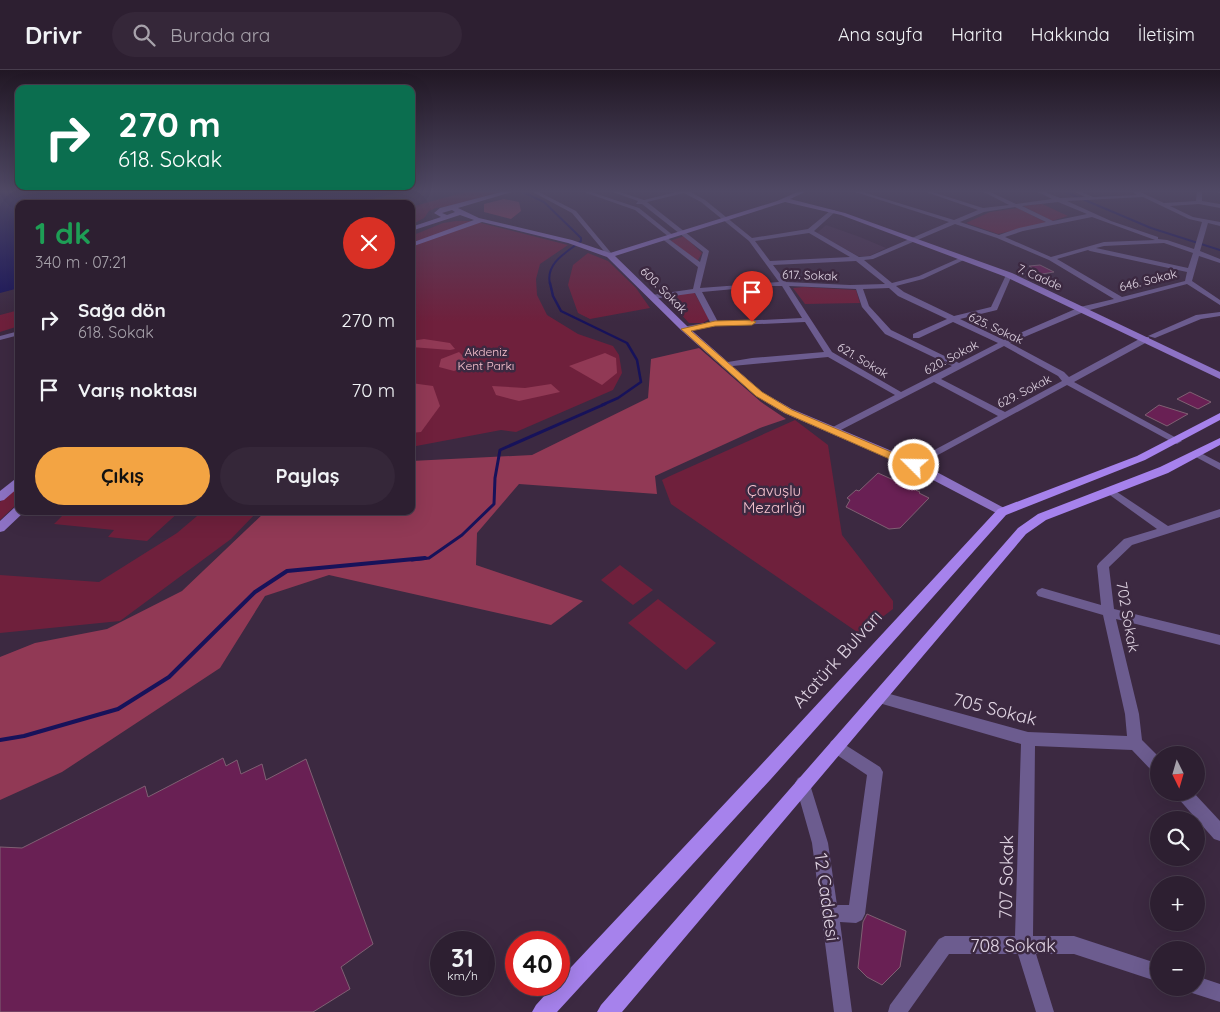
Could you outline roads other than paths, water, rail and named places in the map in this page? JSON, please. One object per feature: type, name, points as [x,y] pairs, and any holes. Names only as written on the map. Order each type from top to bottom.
[{"type":"main road","points":[[415,244],[441,234]]},
{"type":"main road","name":"600. Sokak","points":[[539,234],[591,247],[610,255],[685,329],[725,365],[766,398],[788,412],[914,465],[1002,512]]},
{"type":"main road","points":[[610,255],[676,234]]},
{"type":"main road","name":"7. Cadde","points":[[903,234],[1026,277],[1149,338],[1220,376]]},
{"type":"main road","name":"7. Cadde","points":[[904,234],[1087,307]]},
{"type":"main road","name":"7. Cadde","points":[[1149,338],[1220,369]]},
{"type":"main road","name":"Atatürk Bulvarı","points":[[543,1012],[765,773],[1002,512],[1141,458],[1220,416]]},
{"type":"main road","points":[[608,1012],[803,783],[1022,531],[1042,517],[1111,491],[1197,454],[1220,441]]},
{"type":"main road","points":[[0,497],[15,484]]},
{"type":"main road","points":[[0,528],[15,514]]},
{"type":"street","points":[[592,234],[610,255]]},
{"type":"street","points":[[664,234],[701,266]]},
{"type":"street","points":[[684,234],[706,251],[696,287],[715,324]]},
{"type":"street","name":"621. Sokak","points":[[744,234],[769,262],[828,354],[902,396]]},
{"type":"street","points":[[751,240],[791,234]]},
{"type":"street","name":"625. Sokak","points":[[815,234],[860,260],[901,294],[952,320],[1004,343],[1061,374],[1068,382],[1177,440]]},
{"type":"street","points":[[769,262],[860,260],[871,258],[925,234]]},
{"type":"street","points":[[990,234],[1051,259],[1120,299]]},
{"type":"street","points":[[999,237],[1007,234]]},
{"type":"street","points":[[1145,234],[1220,261]]},
{"type":"street","name":"646. Sokak","points":[[1087,307],[1188,282],[1201,234]]},
{"type":"street","points":[[1051,259],[1112,243],[1164,241]]},
{"type":"street","points":[[1090,249],[1191,270]]},
{"type":"street","name":"617. Sokak","points":[[652,297],[697,289],[784,284],[859,288],[891,284],[915,280],[964,258]]},
{"type":"street","points":[[916,336],[952,320],[994,308],[1009,275]]},
{"type":"street","points":[[1188,282],[1220,303]]},
{"type":"street","points":[[859,288],[866,307],[888,332],[959,366]]},
{"type":"street","name":"620. Sokak","points":[[832,431],[1004,343],[1087,307]]},
{"type":"street","name":"629. Sokak","points":[[914,465],[1149,338],[1199,317],[1220,314]]},
{"type":"street","points":[[685,329],[715,324],[807,320]]},
{"type":"street","points":[[0,338],[15,334]]},
{"type":"street","points":[[725,365],[752,360],[828,354]]},
{"type":"street","points":[[935,379],[1004,415]]},
{"type":"street","points":[[1197,454],[1220,467]]},
{"type":"street","points":[[1111,491],[1166,530]]},
{"type":"street","name":"702 Sokak","points":[[1135,743],[1132,714],[1108,612],[1103,566],[1128,542],[1220,512]]},
{"type":"street","points":[[1042,593],[1108,612],[1220,640]]},
{"type":"street","name":"705 Sokak","points":[[879,697],[1028,739],[1135,743]]},
{"type":"street","name":"707 Sokak","points":[[1028,739],[1024,946],[1045,1012]]},
{"type":"street","points":[[1135,743],[1150,759]]},
{"type":"street","points":[[830,913],[856,914],[875,772],[836,746]]},
{"type":"street","name":"12 Caddesi","points":[[803,783],[820,843],[842,1012]]},
{"type":"street","points":[[1190,801],[1220,833]]},
{"type":"street","name":"708 Sokak","points":[[896,1012],[945,945],[1074,946],[1150,970]]},
{"type":"street","points":[[1205,988],[1220,993]]},
{"type":"waterway","points":[[550,284],[549,277],[554,264],[581,241],[581,238],[577,234]]},
{"type":"waterway","points":[[1170,234],[1220,250]]},
{"type":"waterway","points":[[550,283],[553,296],[561,311],[627,343],[637,360],[641,382],[618,398],[602,405]]},
{"type":"waterway","points":[[412,560],[429,558],[462,535],[494,504],[495,478],[500,450],[605,404]]},
{"type":"waterway","points":[[0,740],[24,736],[118,709],[169,677],[255,592],[287,571],[425,558]]},
{"type":"park label","name":"Akdeniz Kent Parkı","points":[[486,358]]},
{"type":"park label","name":"Çavuşlu Mezarlığı","points":[[774,498]]}]
